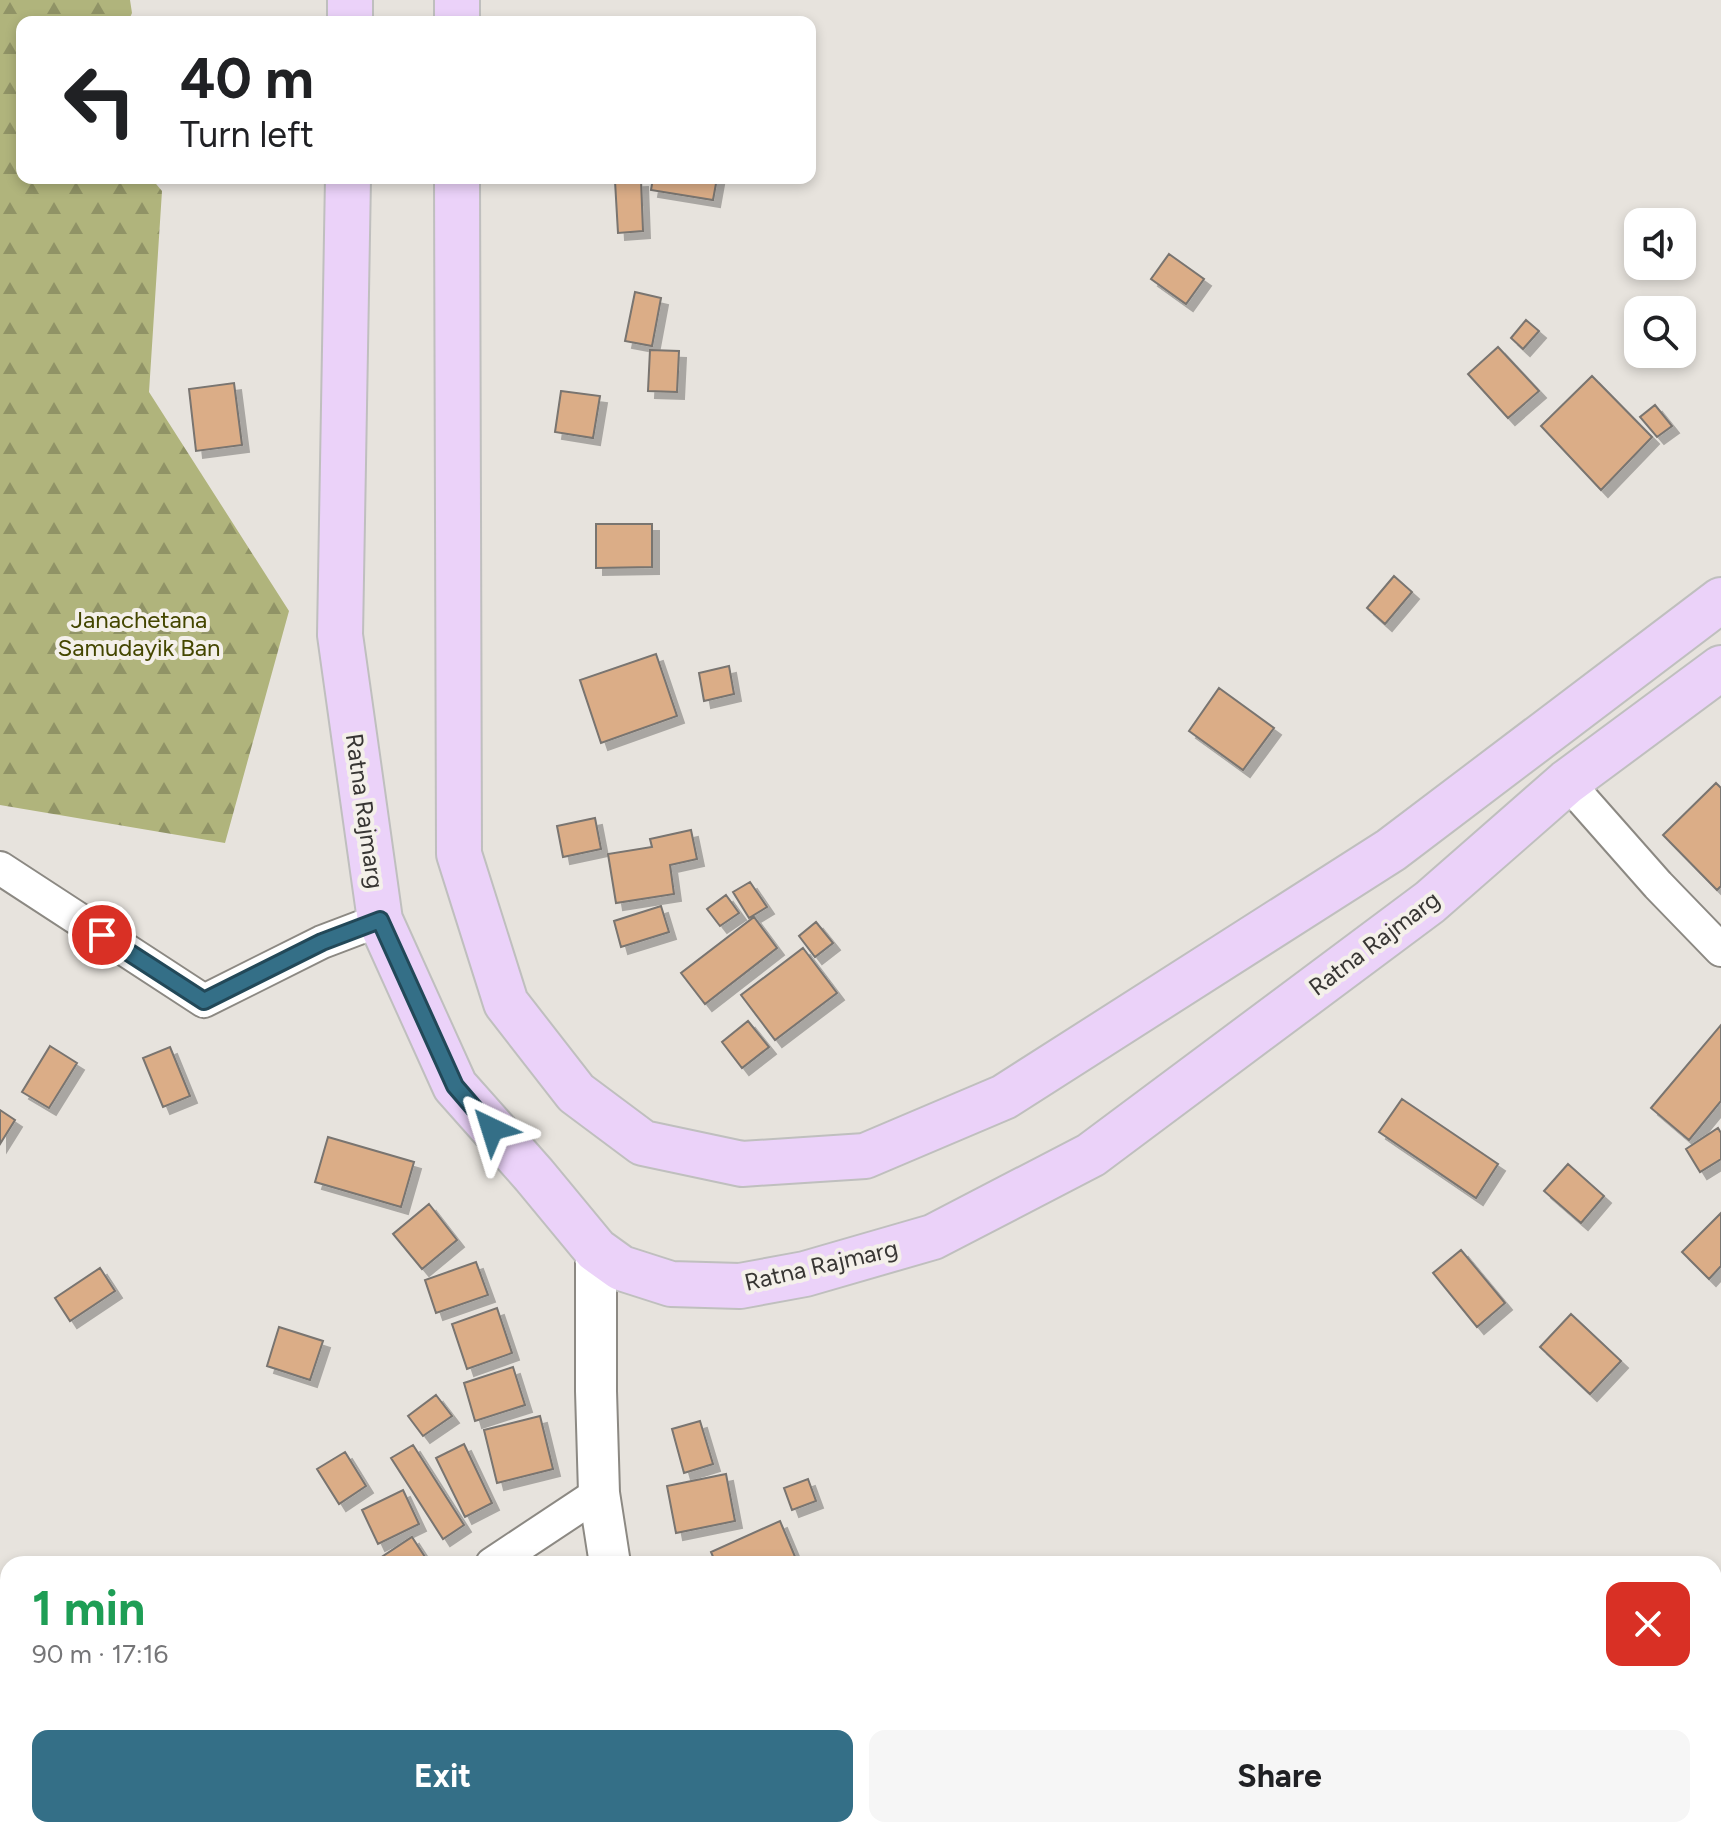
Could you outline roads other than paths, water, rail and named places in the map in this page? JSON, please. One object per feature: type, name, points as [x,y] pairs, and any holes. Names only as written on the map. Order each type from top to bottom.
[{"type":"main road","name":"Ratna Rajmarg","points":[[348,184],[340,635],[380,920],[455,1086],[596,1250],[621,1268],[671,1284],[740,1286],[805,1274],[933,1237],[1091,1155],[1430,902],[1567,782],[1721,668]]},
{"type":"main road","points":[[457,184],[459,854],[506,1003],[576,1093],[643,1143],[742,1164],[865,1156],[1004,1097],[1391,850],[1721,600]]},
{"type":"main road","points":[[1391,850],[1430,902]]},
{"type":"street","points":[[1567,782],[1658,885],[1721,950]]},
{"type":"street","points":[[0,868],[204,1001],[322,942],[380,920]]},
{"type":"street","points":[[596,1250],[599,1493],[609,1556]]},
{"type":"street","points":[[504,1556],[599,1493]]},
{"type":"park label","name":"Janachetana Samudayik Ban","points":[[139,633]]}]
